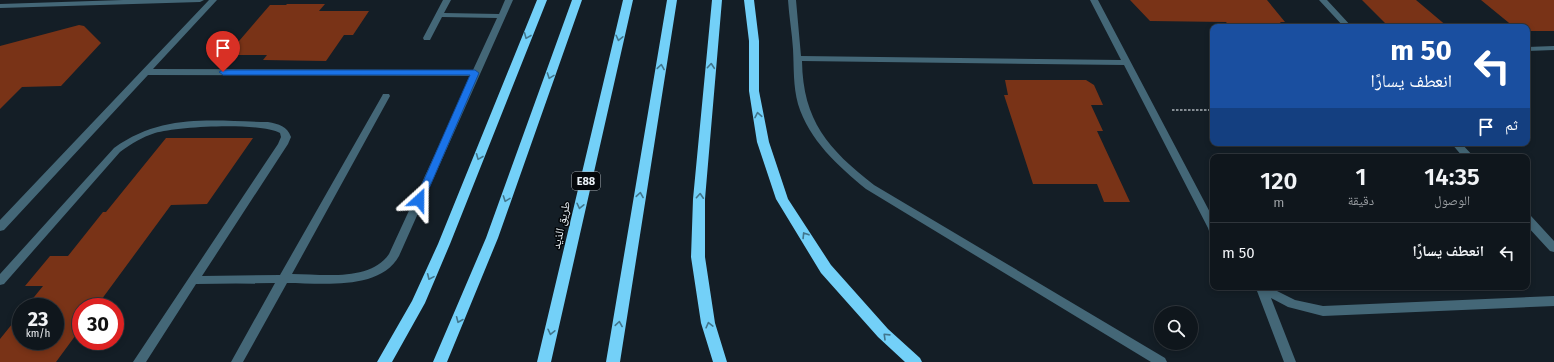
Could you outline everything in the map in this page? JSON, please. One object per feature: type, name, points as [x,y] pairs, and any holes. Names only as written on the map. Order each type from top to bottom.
[{"type":"highway","points":[[384,362],[418,303],[444,244],[542,0]]},
{"type":"highway","points":[[440,362],[492,238],[577,0]]},
{"type":"highway","name":"طريق الذيد","points":[[544,362],[628,0]]},
{"type":"highway","points":[[612,362],[672,0]]},
{"type":"highway","points":[[717,0],[700,199],[698,257],[708,323],[720,362]]},
{"type":"highway","points":[[749,0],[754,41],[754,91],[763,142],[782,198],[826,269],[883,333],[915,362]]},
{"type":"street","points":[[0,6],[200,0]]},
{"type":"street","points":[[0,227],[213,0]]},
{"type":"street","points":[[426,38],[447,0]]},
{"type":"street","points":[[194,280],[356,278],[378,272],[389,265],[509,0]]},
{"type":"street","points":[[792,0],[798,58],[798,86],[805,113],[811,127],[826,147],[845,168],[870,187],[1161,362]]},
{"type":"street","points":[[1094,0],[1210,222]]},
{"type":"street","points":[[1323,0],[1345,24]]},
{"type":"street","points":[[439,15],[502,16]]},
{"type":"street","points":[[1530,49],[1554,48]]},
{"type":"street","points":[[798,58],[1128,64]]},
{"type":"street","points":[[145,72],[475,73]]},
{"type":"street","points":[[237,362],[386,96]]},
{"type":"street","points":[[0,281],[117,150],[128,140],[161,126],[178,125],[268,125],[277,127],[284,131],[286,137],[283,144],[139,362]]},
{"type":"street","points":[[1459,146],[1466,154]]},
{"type":"street","points":[[1530,222],[1554,248]]},
{"type":"street","points":[[1262,290],[1290,362]]},
{"type":"street","points":[[1265,290],[1292,304],[1323,311],[1554,300]]},
{"type":"path","points":[[1152,110],[1210,110]]},
{"type":"building","points":[[1130,0],[1267,0],[1285,22],[1280,22],[1282,24],[1228,24],[1226,22],[1150,21]]},
{"type":"building","points":[[1362,0],[1416,0],[1444,24],[1386,24]]},
{"type":"building","points":[[1481,0],[1554,0],[1554,31],[1530,31],[1530,24],[1510,24]]},
{"type":"building","points":[[325,4],[319,11],[369,11],[353,35],[344,35],[326,61],[263,60],[267,55],[227,55],[270,5]]},
{"type":"building","points":[[79,25],[84,26],[101,43],[61,86],[22,87],[0,109],[0,46]]},
{"type":"building","points":[[1005,80],[1086,80],[1094,85],[1103,105],[1091,105],[1103,131],[1097,131],[1130,202],[1104,202],[1097,184],[1033,184],[1004,95],[1008,95]]},
{"type":"building","points":[[166,138],[253,138],[207,204],[171,205],[103,298],[72,298],[72,340],[56,362],[0,362],[0,339],[12,324],[12,350],[64,350],[64,298],[33,298],[43,286],[25,286],[50,256],[68,256],[103,212],[106,212]]},
{"type":"route","points":[[223,72],[475,73],[419,200]]}]
